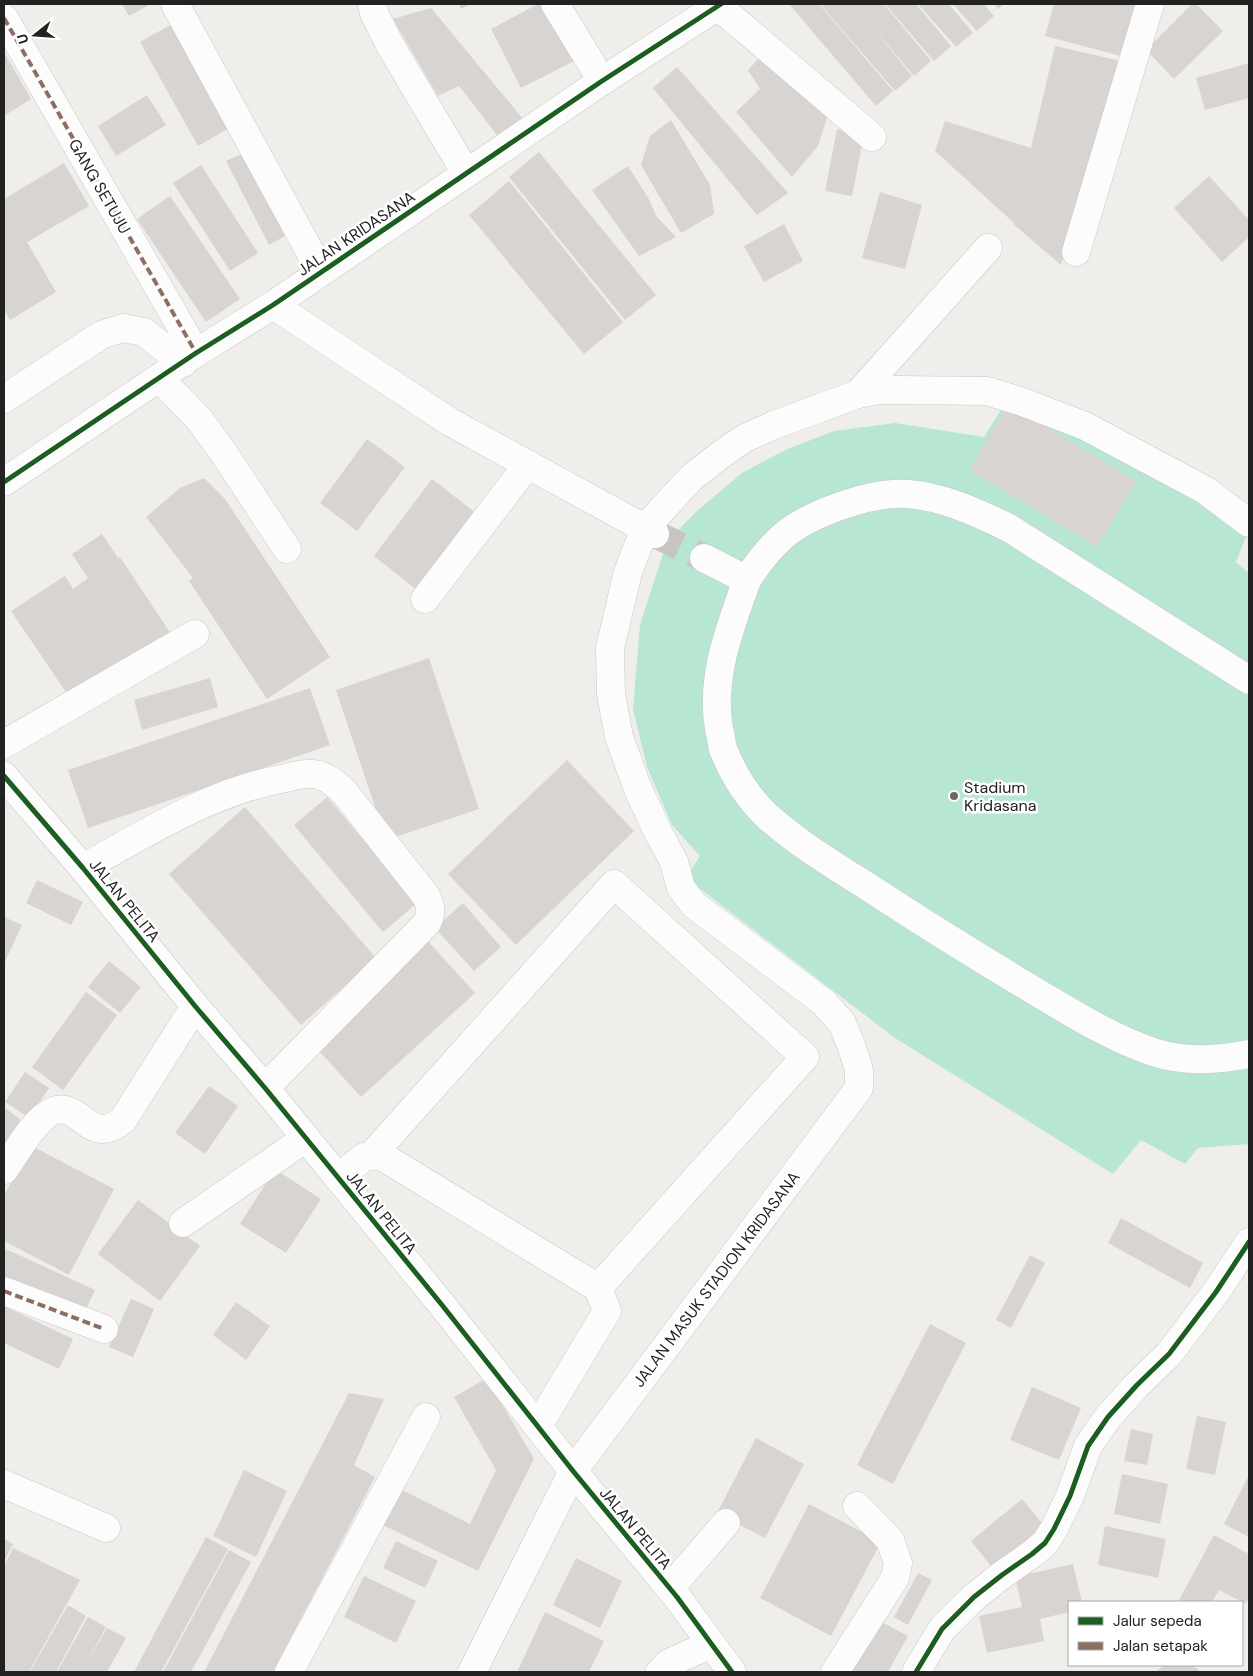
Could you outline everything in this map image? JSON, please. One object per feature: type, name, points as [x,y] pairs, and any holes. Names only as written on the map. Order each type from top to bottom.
[{"type":"street","points":[[175,4],[321,272]]},
{"type":"street","points":[[372,4],[374,13],[390,45],[466,173]]},
{"type":"street","points":[[555,4],[602,81]]},
{"type":"street","points":[[1076,252],[1150,4]]},
{"type":"street","points":[[719,5],[872,137]]},
{"type":"street","name":"JALAN KRIDASANA","points":[[4,482],[273,305],[602,81],[719,5]]},
{"type":"street","name":"GANG SETUJU","points":[[4,18],[190,358]]},
{"type":"street","points":[[858,394],[988,248]]},
{"type":"street","points":[[273,305],[450,422],[650,531],[691,478],[745,438],[795,416],[858,394],[879,390],[987,391],[1020,401],[1085,426],[1205,490],[1249,523]]},
{"type":"street","points":[[4,399],[101,335],[123,328],[144,332],[190,358]]},
{"type":"street","points":[[160,379],[199,419],[287,549]]},
{"type":"street","points":[[425,599],[528,464]]},
{"type":"street","points":[[1249,680],[1009,528],[970,509],[933,498],[906,494],[867,498],[803,523],[782,537],[760,559],[747,580],[722,657],[716,690],[722,746],[733,771],[748,795],[767,815],[792,836],[952,941],[1104,1032],[1154,1053],[1206,1059],[1249,1054]]},
{"type":"street","name":"JALAN MASUK STADION KRIDASANA","points":[[472,1672],[573,1471],[859,1088],[859,1070],[842,1023],[823,1002],[694,905],[681,888],[674,862],[638,789],[614,716],[611,694],[610,648],[628,572],[650,531]]},
{"type":"street","points":[[704,558],[747,580]]},
{"type":"street","points":[[4,744],[195,634]]},
{"type":"street","points":[[83,868],[164,823],[227,794],[274,780],[312,773],[323,776],[345,793],[426,896],[430,905],[431,915],[426,923],[264,1088]]},
{"type":"street","name":"JALAN PELITA","points":[[4,776],[83,868],[442,1305],[573,1471],[670,1588],[732,1672]]},
{"type":"street","points":[[372,1155],[614,884],[805,1057],[598,1288]]},
{"type":"street","points":[[4,1170],[39,1121],[54,1112],[69,1110],[99,1130],[112,1128],[123,1120],[195,1006]]},
{"type":"street","points":[[183,1224],[306,1138]]},
{"type":"street","points":[[338,1178],[364,1157],[380,1155],[598,1288],[607,1311],[538,1426]]},
{"type":"street","points":[[916,1672],[942,1629],[974,1597],[1032,1554],[1045,1542],[1054,1529],[1070,1496],[1088,1446],[1108,1417],[1136,1385],[1169,1354],[1216,1292],[1249,1242]]},
{"type":"street","points":[[4,1291],[104,1329]]},
{"type":"street","points":[[289,1672],[426,1417]]},
{"type":"street","points":[[4,1484],[106,1528]]},
{"type":"street","points":[[835,1672],[895,1578],[898,1563],[890,1540],[857,1506]]},
{"type":"street","points":[[670,1588],[726,1523]]},
{"type":"street","points":[[660,1672],[670,1663],[711,1644]]},
{"type":"green space","name":"Stadium Kridasana","points":[[1007,400],[1249,529],[1236,562],[1249,573],[1249,1144],[1198,1148],[1185,1164],[1141,1140],[1113,1174],[895,1038],[686,878],[700,856],[672,825],[647,767],[633,709],[640,625],[667,541],[696,512],[742,473],[785,450],[834,431],[895,423],[984,437]]},
{"type":"building","points":[[122,4],[151,4],[129,16]]},
{"type":"building","points":[[459,4],[471,4],[461,9]]},
{"type":"building","points":[[538,4],[546,4],[580,58],[521,88],[491,29]]},
{"type":"building","points":[[789,4],[819,4],[893,91],[876,106]]},
{"type":"building","points":[[820,4],[884,4],[931,61],[914,76],[869,23],[912,76],[895,91]]},
{"type":"building","points":[[885,4],[916,4],[951,46],[934,61]]},
{"type":"building","points":[[918,4],[949,4],[973,33],[956,47]]},
{"type":"building","points":[[953,4],[984,4],[994,16],[977,31]]},
{"type":"building","points":[[994,4],[1004,4],[998,9]]},
{"type":"building","points":[[1054,4],[1135,4],[1121,56],[1045,36]]},
{"type":"building","points":[[1192,4],[1196,4],[1223,31],[1174,79],[1146,50]]},
{"type":"building","points":[[431,8],[524,120],[497,135],[459,86],[438,96],[393,19]]},
{"type":"building","points":[[172,24],[231,127],[198,146],[140,42]]},
{"type":"building","points":[[1055,46],[1121,61],[1061,265],[1013,224],[935,151],[945,121],[1031,148]]},
{"type":"building","points":[[4,52],[31,99],[4,116]]},
{"type":"building","points":[[764,53],[830,108],[818,146],[792,177],[736,112],[760,89],[748,70]]},
{"type":"building","points":[[1249,63],[1249,98],[1205,110],[1196,78]]},
{"type":"building","points":[[677,67],[788,193],[757,215],[653,88]]},
{"type":"building","points":[[147,95],[166,125],[116,156],[98,126]]},
{"type":"building","points":[[671,120],[710,185],[714,214],[681,233],[641,165],[650,136]]},
{"type":"building","points":[[837,129],[864,135],[852,196],[825,191]]},
{"type":"building","points":[[251,150],[294,231],[269,245],[226,161]]},
{"type":"building","points":[[539,152],[656,295],[625,320],[509,177]]},
{"type":"building","points":[[64,163],[89,206],[27,242],[56,292],[10,320],[4,310],[4,199]]},
{"type":"building","points":[[201,165],[258,253],[230,271],[173,183]]},
{"type":"building","points":[[628,166],[650,201],[656,216],[676,237],[639,256],[592,190]]},
{"type":"building","points":[[1209,176],[1249,220],[1249,237],[1222,262],[1174,208]]},
{"type":"building","points":[[509,181],[623,322],[584,354],[469,215]]},
{"type":"building","points":[[880,192],[922,205],[905,269],[862,258]]},
{"type":"building","points":[[170,196],[240,299],[206,322],[137,219]]},
{"type":"building","points":[[784,224],[803,261],[764,282],[744,246]]},
{"type":"building","points":[[1008,404],[1136,481],[1097,547],[969,470]]},
{"type":"building","points":[[367,439],[405,467],[357,531],[320,503]]},
{"type":"building","points":[[204,478],[225,499],[330,657],[267,699],[189,581],[193,578],[146,517],[180,488]]},
{"type":"building","points":[[432,479],[481,517],[422,594],[374,556]]},
{"type":"building","points":[[102,534],[118,558],[120,557],[171,634],[68,695],[11,611],[65,576],[73,589],[88,578],[72,554]]},
{"type":"building","points":[[429,658],[479,809],[386,840],[336,690]]},
{"type":"building","points":[[210,678],[218,707],[142,730],[134,700]]},
{"type":"building","points":[[310,688],[330,745],[88,828],[68,770]]},
{"type":"building","points":[[567,760],[634,831],[516,945],[448,874]]},
{"type":"building","points":[[327,797],[417,903],[383,932],[294,825]]},
{"type":"building","points":[[245,807],[376,958],[301,1025],[169,874]]},
{"type":"building","points":[[37,880],[83,902],[71,925],[26,903]]},
{"type":"building","points":[[463,903],[501,947],[474,971],[435,928]]},
{"type":"building","points":[[4,917],[22,925],[4,964]]},
{"type":"building","points":[[426,939],[475,993],[361,1097],[312,1043]]},
{"type":"building","points":[[109,961],[141,987],[120,1013],[88,987]]},
{"type":"building","points":[[86,992],[117,1015],[63,1090],[32,1067]]},
{"type":"building","points":[[25,1072],[49,1088],[29,1118],[5,1102]]},
{"type":"building","points":[[209,1086],[238,1106],[205,1154],[175,1133]]},
{"type":"building","points":[[4,1107],[21,1120],[4,1144]]},
{"type":"building","points":[[30,1145],[114,1189],[69,1275],[4,1241],[4,1196]]},
{"type":"building","points":[[275,1169],[321,1199],[286,1253],[240,1224]]},
{"type":"building","points":[[138,1200],[200,1246],[160,1301],[98,1254]]},
{"type":"building","points":[[1121,1218],[1203,1263],[1190,1288],[1108,1243]]},
{"type":"building","points":[[6,1249],[95,1290],[82,1318],[4,1282],[4,1255]]},
{"type":"building","points":[[1030,1255],[1045,1263],[1011,1328],[996,1320]]},
{"type":"building","points":[[131,1299],[154,1309],[133,1357],[109,1347]]},
{"type":"building","points":[[236,1302],[270,1326],[246,1360],[213,1335]]},
{"type":"building","points":[[4,1306],[73,1339],[59,1369],[4,1343]]},
{"type":"building","points":[[930,1324],[966,1343],[893,1484],[857,1465]]},
{"type":"building","points":[[487,1378],[534,1459],[478,1571],[379,1523],[396,1487],[470,1524],[496,1470],[454,1397]]},
{"type":"building","points":[[1032,1387],[1081,1408],[1059,1460],[1010,1440]]},
{"type":"building","points":[[349,1393],[384,1399],[354,1465],[375,1477],[273,1672],[204,1672]]},
{"type":"building","points":[[1197,1416],[1226,1422],[1215,1475],[1186,1469]]},
{"type":"building","points":[[1131,1429],[1153,1434],[1147,1465],[1124,1461]]},
{"type":"building","points":[[756,1438],[804,1464],[765,1538],[717,1513]]},
{"type":"building","points":[[244,1470],[287,1491],[256,1557],[213,1536]]},
{"type":"building","points":[[1122,1474],[1168,1484],[1160,1524],[1114,1514]]},
{"type":"building","points":[[1249,1475],[1249,1537],[1224,1524]]},
{"type":"building","points":[[1022,1499],[1046,1528],[995,1571],[971,1541]]},
{"type":"building","points":[[809,1504],[881,1542],[831,1636],[760,1598]]},
{"type":"building","points":[[1105,1526],[1166,1539],[1158,1578],[1098,1565]]},
{"type":"building","points":[[1214,1535],[1249,1554],[1249,1597],[1246,1604],[1219,1590],[1213,1601],[1179,1601]]},
{"type":"building","points":[[206,1537],[228,1549],[161,1672],[134,1672]]},
{"type":"building","points":[[4,1539],[13,1544],[4,1562]]},
{"type":"building","points":[[396,1541],[438,1561],[425,1588],[383,1568]]},
{"type":"building","points":[[13,1548],[80,1580],[29,1672],[4,1672],[4,1566]]},
{"type":"building","points":[[229,1550],[251,1562],[191,1672],[163,1672]]},
{"type":"building","points":[[576,1558],[622,1581],[600,1628],[553,1605]]},
{"type":"building","points":[[1073,1564],[1082,1601],[1068,1601],[1068,1612],[1040,1619],[1044,1641],[987,1653],[979,1616],[1022,1607],[1015,1577]]},
{"type":"building","points":[[918,1573],[932,1580],[908,1625],[894,1617]]},
{"type":"building","points":[[364,1576],[416,1601],[396,1643],[344,1617]]},
{"type":"building","points":[[68,1605],[86,1616],[56,1672],[30,1672]]},
{"type":"building","points":[[545,1612],[604,1641],[589,1672],[517,1672]]},
{"type":"building","points":[[88,1617],[106,1627],[85,1666],[107,1628],[126,1638],[107,1672],[57,1672]]},
{"type":"building","points":[[876,1619],[908,1636],[888,1672],[847,1672]]},
{"type":"building","points":[[1164,1666],[1195,1666],[1200,1672],[1155,1672]]},
{"type":"tunnel","points":[[655,534],[704,558]]},
{"type":"marked path","points":[[4,18],[196,353]]},
{"type":"marked path","points":[[4,1291],[104,1329]]},
{"type":"cycle path","points":[[4,482],[196,353],[273,305],[602,81],[721,4]]},
{"type":"cycle path","points":[[4,776],[83,868],[442,1305],[573,1471],[677,1597],[732,1672]]},
{"type":"cycle path","points":[[916,1672],[942,1629],[974,1597],[1045,1543],[1070,1496],[1088,1446],[1108,1417],[1169,1354],[1216,1292],[1249,1242]]},
{"type":"place","name":"Stadium Kridasana","points":[[954,796]]}]
